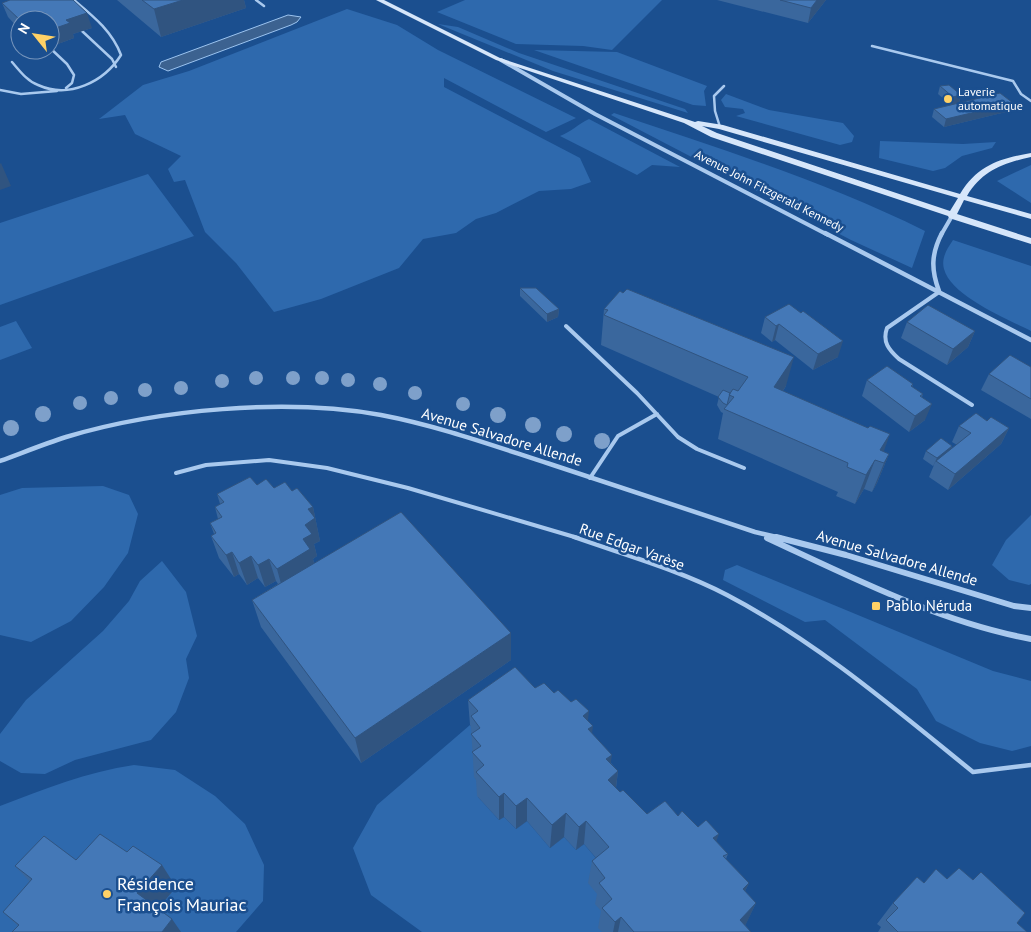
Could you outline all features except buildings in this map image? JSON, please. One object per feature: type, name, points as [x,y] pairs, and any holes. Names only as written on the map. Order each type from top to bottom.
[{"type":"main road","name":"Avenue John Fitzgerald Kennedy","points":[[379,0],[444,34],[498,59],[687,121],[714,134],[952,216],[1031,241]]},
{"type":"main road","name":"Avenue John Fitzgerald Kennedy","points":[[687,121],[720,127],[1031,217]]},
{"type":"main road","points":[[952,216],[975,176],[986,168],[1031,155]]},
{"type":"street","name":"Avenue John Fitzgerald Kennedy","points":[[498,59],[594,114],[1031,340]]},
{"type":"street","points":[[939,292],[933,279],[932,257],[934,246],[952,216]]},
{"type":"street","name":"Avenue Salvadore Allende","points":[[0,461],[67,437],[134,421],[206,411],[316,408],[379,414],[444,429],[755,532],[846,555],[1014,606],[1031,608]]},
{"type":"street","name":"Avenue Salvadore Allende","points":[[755,532],[841,573],[955,619],[997,633],[1031,639]]},
{"type":"lane","points":[[0,90],[21,94],[45,94],[94,81],[116,67],[121,55],[113,37],[74,0]]},
{"type":"lane","points":[[256,0],[264,6]]},
{"type":"lane","points":[[82,31],[112,59],[116,67]]},
{"type":"lane","points":[[872,46],[1013,81],[1021,94],[1031,101]]},
{"type":"lane","points":[[12,62],[36,85],[47,89],[63,90],[72,83],[74,75],[60,57]]},
{"type":"lane","points":[[720,127],[715,111],[714,96],[724,86]]},
{"type":"lane","points":[[939,292],[887,328],[884,335],[886,344],[900,359],[972,405]]},
{"type":"lane","points":[[566,326],[657,414],[678,437],[697,449],[744,468]]},
{"type":"lane","points":[[590,478],[618,436],[657,414]]},
{"type":"lane","name":"Rue Edgar Varèse","points":[[176,473],[206,465],[269,460],[327,468],[408,488],[547,529],[658,566],[724,594],[783,626],[858,678],[973,772],[1031,765]]},
{"type":"shaded area","points":[[465,0],[662,0],[612,50],[583,46],[516,44],[437,12]]},
{"type":"shaded area","points":[[347,9],[397,25],[438,50],[576,118],[546,132],[444,78],[444,87],[580,158],[591,182],[571,189],[539,191],[496,213],[476,219],[456,233],[423,239],[399,268],[321,299],[274,312],[236,263],[205,232],[185,180],[174,182],[168,169],[181,156],[135,134],[125,115],[99,119],[143,85],[189,71]]},
{"type":"shaded area","points":[[288,15],[301,17],[291,25],[168,71],[159,67],[161,62]]},
{"type":"shaded area","points":[[438,24],[458,27],[519,53],[685,109],[688,113],[553,71]]},
{"type":"shaded area","points":[[534,50],[617,52],[707,86],[704,91],[706,106],[693,105]]},
{"type":"shaded area","points":[[726,94],[769,110],[843,123],[854,136],[852,142],[840,145],[736,116],[745,113],[743,109],[725,107],[721,100]]},
{"type":"shaded area","points":[[614,113],[811,181],[925,231],[912,268],[851,240],[611,115]]},
{"type":"shaded area","points":[[589,119],[680,167],[652,165],[637,175],[560,136]]},
{"type":"shaded area","points":[[880,141],[963,144],[996,142],[992,148],[962,156],[945,168],[933,171],[879,158]]},
{"type":"shaded area","points":[[1031,165],[1031,203],[997,181]]},
{"type":"shaded area","points":[[148,174],[194,236],[0,305],[0,223]]},
{"type":"shaded area","points":[[953,240],[1031,266],[1031,331],[981,306],[957,288],[949,279],[944,269],[943,261]]},
{"type":"shaded area","points":[[16,321],[32,348],[0,360],[0,327]]},
{"type":"shaded area","points":[[103,486],[129,495],[138,514],[128,553],[104,587],[71,621],[31,642],[0,635],[0,495],[22,488]]},
{"type":"shaded area","points":[[1031,515],[1031,584],[1029,585],[1009,580],[992,565],[1006,540]]},
{"type":"shaded area","points":[[162,561],[186,592],[197,636],[186,659],[189,678],[176,712],[151,740],[75,760],[45,774],[21,773],[0,761],[0,734],[26,700],[103,631],[129,601],[140,581]]},
{"type":"shaded area","points":[[737,565],[993,671],[1031,681],[1031,746],[1012,751],[980,743],[936,721],[917,689],[825,620],[805,622],[723,580],[725,570]]},
{"type":"shaded area","points":[[470,725],[480,736],[486,789],[478,797],[499,820],[504,817],[516,829],[527,821],[550,848],[564,837],[576,850],[584,844],[605,869],[601,899],[608,920],[602,932],[422,932],[371,895],[353,848],[377,805]]},
{"type":"shaded area","points":[[134,765],[175,770],[215,796],[245,824],[264,865],[263,901],[236,932],[0,932],[0,806],[49,787]]},
{"type":"place","name":"Laverie automatique","points":[[948,99]]},
{"type":"place","name":"Pablo Néruda","points":[[876,606]]},
{"type":"place","name":"Résidence François Mauriac","points":[[107,894]]}]
